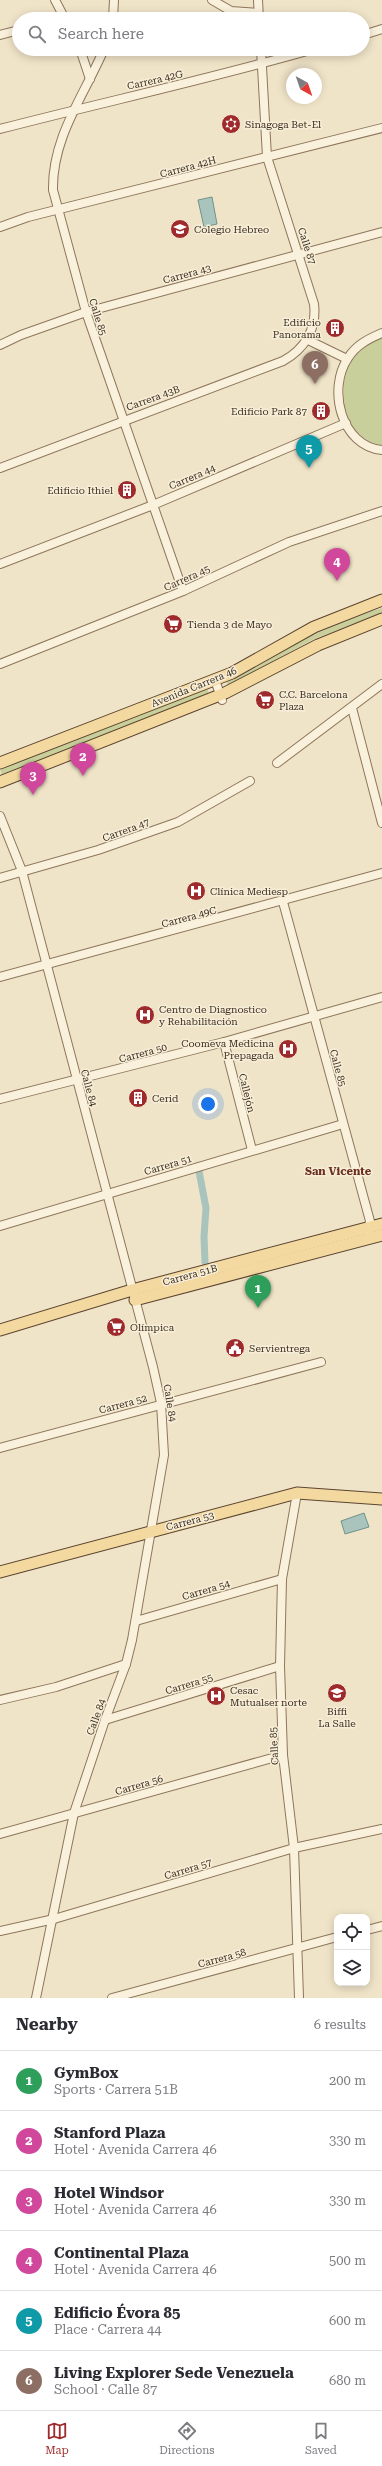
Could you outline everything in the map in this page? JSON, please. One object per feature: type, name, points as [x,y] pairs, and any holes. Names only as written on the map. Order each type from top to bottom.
[{"type":"main road","name":"Avenida Carrera 46","points":[[0,763],[214,680],[249,664],[314,627],[382,600]]},
{"type":"main road","name":"Avenida Carrera 46","points":[[0,782],[221,698],[318,645],[382,619]]},
{"type":"main road","name":"Carrera 51B","points":[[133,1295],[382,1224]]},
{"type":"main road","name":"Carrera 51B","points":[[0,1330],[133,1295],[382,1235]]},
{"type":"main road","name":"Carrera 53","points":[[0,1572],[297,1493],[382,1500]]},
{"type":"street","points":[[55,0],[61,12]]},
{"type":"street","points":[[113,12],[114,0]]},
{"type":"street","points":[[212,0],[224,9],[238,12]]},
{"type":"street","points":[[258,0],[258,12]]},
{"type":"street","points":[[370,33],[382,29]]},
{"type":"street","points":[[0,35],[12,32]]},
{"type":"street","points":[[82,56],[90,79]]},
{"type":"street","name":"Calle 85","points":[[101,56],[74,109],[60,142],[53,170],[53,190],[57,211],[86,312],[183,591]]},
{"type":"street","name":"Calle 87","points":[[262,56],[267,157],[299,254],[315,310],[308,340]]},
{"type":"street","name":"Carrera 42G","points":[[0,129],[74,109],[195,82],[290,56]]},
{"type":"street","name":"Carrera 42H","points":[[0,227],[28,217],[57,211],[382,128]]},
{"type":"street","name":"Carrera 43","points":[[0,345],[22,335],[86,312],[382,232]]},
{"type":"street","points":[[382,333],[361,344],[347,359],[340,377],[339,391],[340,405],[346,423],[357,440],[365,446],[382,450]]},
{"type":"street","points":[[308,340],[347,359]]},
{"type":"street","name":"Carrera 43B","points":[[0,468],[123,420],[283,361],[299,350],[308,340]]},
{"type":"street","name":"Carrera 44","points":[[0,564],[153,505],[346,423]]},
{"type":"street","name":"Carrera 45","points":[[0,664],[183,591],[289,542],[382,511]]},
{"type":"street","points":[[214,680],[221,698]]},
{"type":"street","points":[[277,763],[382,684]]},
{"type":"street","points":[[352,708],[382,823]]},
{"type":"street","name":"Carrera 47","points":[[0,878],[98,850],[178,822],[250,781]]},
{"type":"street","name":"Calle 84","points":[[0,816],[22,871],[161,1403],[164,1455],[136,1621],[126,1664],[104,1720],[74,1813],[54,1919],[36,1998]]},
{"type":"street","name":"Carrera 49C","points":[[0,977],[283,902],[382,873]]},
{"type":"street","name":"Calle 85","points":[[283,902],[370,1221],[367,1239]]},
{"type":"street","name":"Carrera 50","points":[[0,1099],[224,1042],[382,998]]},
{"type":"street","name":"Callejón","points":[[224,1042],[252,1150]]},
{"type":"street","name":"Carrera 51","points":[[0,1226],[343,1124]]},
{"type":"street","name":"Carrera 52","points":[[0,1448],[161,1403],[321,1362]]},
{"type":"street","name":"Calle 85","points":[[297,1493],[282,1579],[280,1666],[283,1755],[294,1848],[299,1998]]},
{"type":"street","name":"Carrera 54","points":[[136,1621],[282,1579]]},
{"type":"street","points":[[0,1700],[56,1687],[126,1664]]},
{"type":"street","name":"Carrera 55","points":[[104,1720],[280,1666]]},
{"type":"street","name":"Carrera 56","points":[[0,1834],[283,1755]]},
{"type":"street","name":"Carrera 57","points":[[0,1931],[54,1919],[294,1848],[382,1830]]},
{"type":"street","points":[[370,1929],[382,1926]]},
{"type":"street","name":"Carrera 58","points":[[112,1998],[334,1938]]},
{"type":"green space","points":[[382,337],[382,445],[369,441],[359,434],[352,424],[344,399],[344,386],[346,373],[357,352],[364,346]]},
{"type":"green space","points":[[382,608],[382,613],[314,639],[228,685],[226,681],[321,631],[341,622]]},
{"type":"green space","points":[[207,688],[210,697],[2,777],[0,768]]},
{"type":"water","points":[[212,197],[217,224],[204,227],[198,200]]},
{"type":"water","points":[[364,1513],[369,1527],[345,1534],[341,1521]]},
{"type":"waterway","points":[[198,1166],[206,1208],[204,1237],[205,1262]]},
{"type":"place","name":"Sinagoga Bet-El","points":[[231,124]]},
{"type":"place","name":"Colegio Hebreo","points":[[180,229]]},
{"type":"place","name":"Edificio Panorama","points":[[335,328]]},
{"type":"place","name":"Living Explorer Sede Venezuela","points":[[315,384]]},
{"type":"place","name":"Edificio Park 87","points":[[321,411]]},
{"type":"place","name":"Edificio Évora 85","points":[[309,468]]},
{"type":"place","name":"Edificio Ithiel","points":[[127,490]]},
{"type":"place","name":"Continental Plaza","points":[[337,581]]},
{"type":"place","name":"Tienda 3 de Mayo","points":[[173,624]]},
{"type":"place","name":"C.C. Barcelona Plaza","points":[[265,700]]},
{"type":"place","name":"Stanford Plaza","points":[[83,776]]},
{"type":"place","name":"Hotel Windsor","points":[[33,795]]},
{"type":"place","name":"Clínica Mediesp","points":[[196,891]]},
{"type":"place","name":"Centro de Diagnostico y Rehabilitación","points":[[145,1015]]},
{"type":"place","name":"Coomeva Medicina Prepagada","points":[[288,1049]]},
{"type":"place","name":"Cerid","points":[[138,1098]]},
{"type":"place","name":"GymBox","points":[[258,1308]]},
{"type":"place","name":"Olímpica","points":[[116,1327]]},
{"type":"place","name":"Servientrega","points":[[235,1348]]},
{"type":"place","name":"Biffi La Salle","points":[[337,1693]]},
{"type":"place","name":"Cesac Mutualser norte","points":[[216,1696]]},
{"type":"district","name":"San Vicente","points":[[338,1171]]}]
